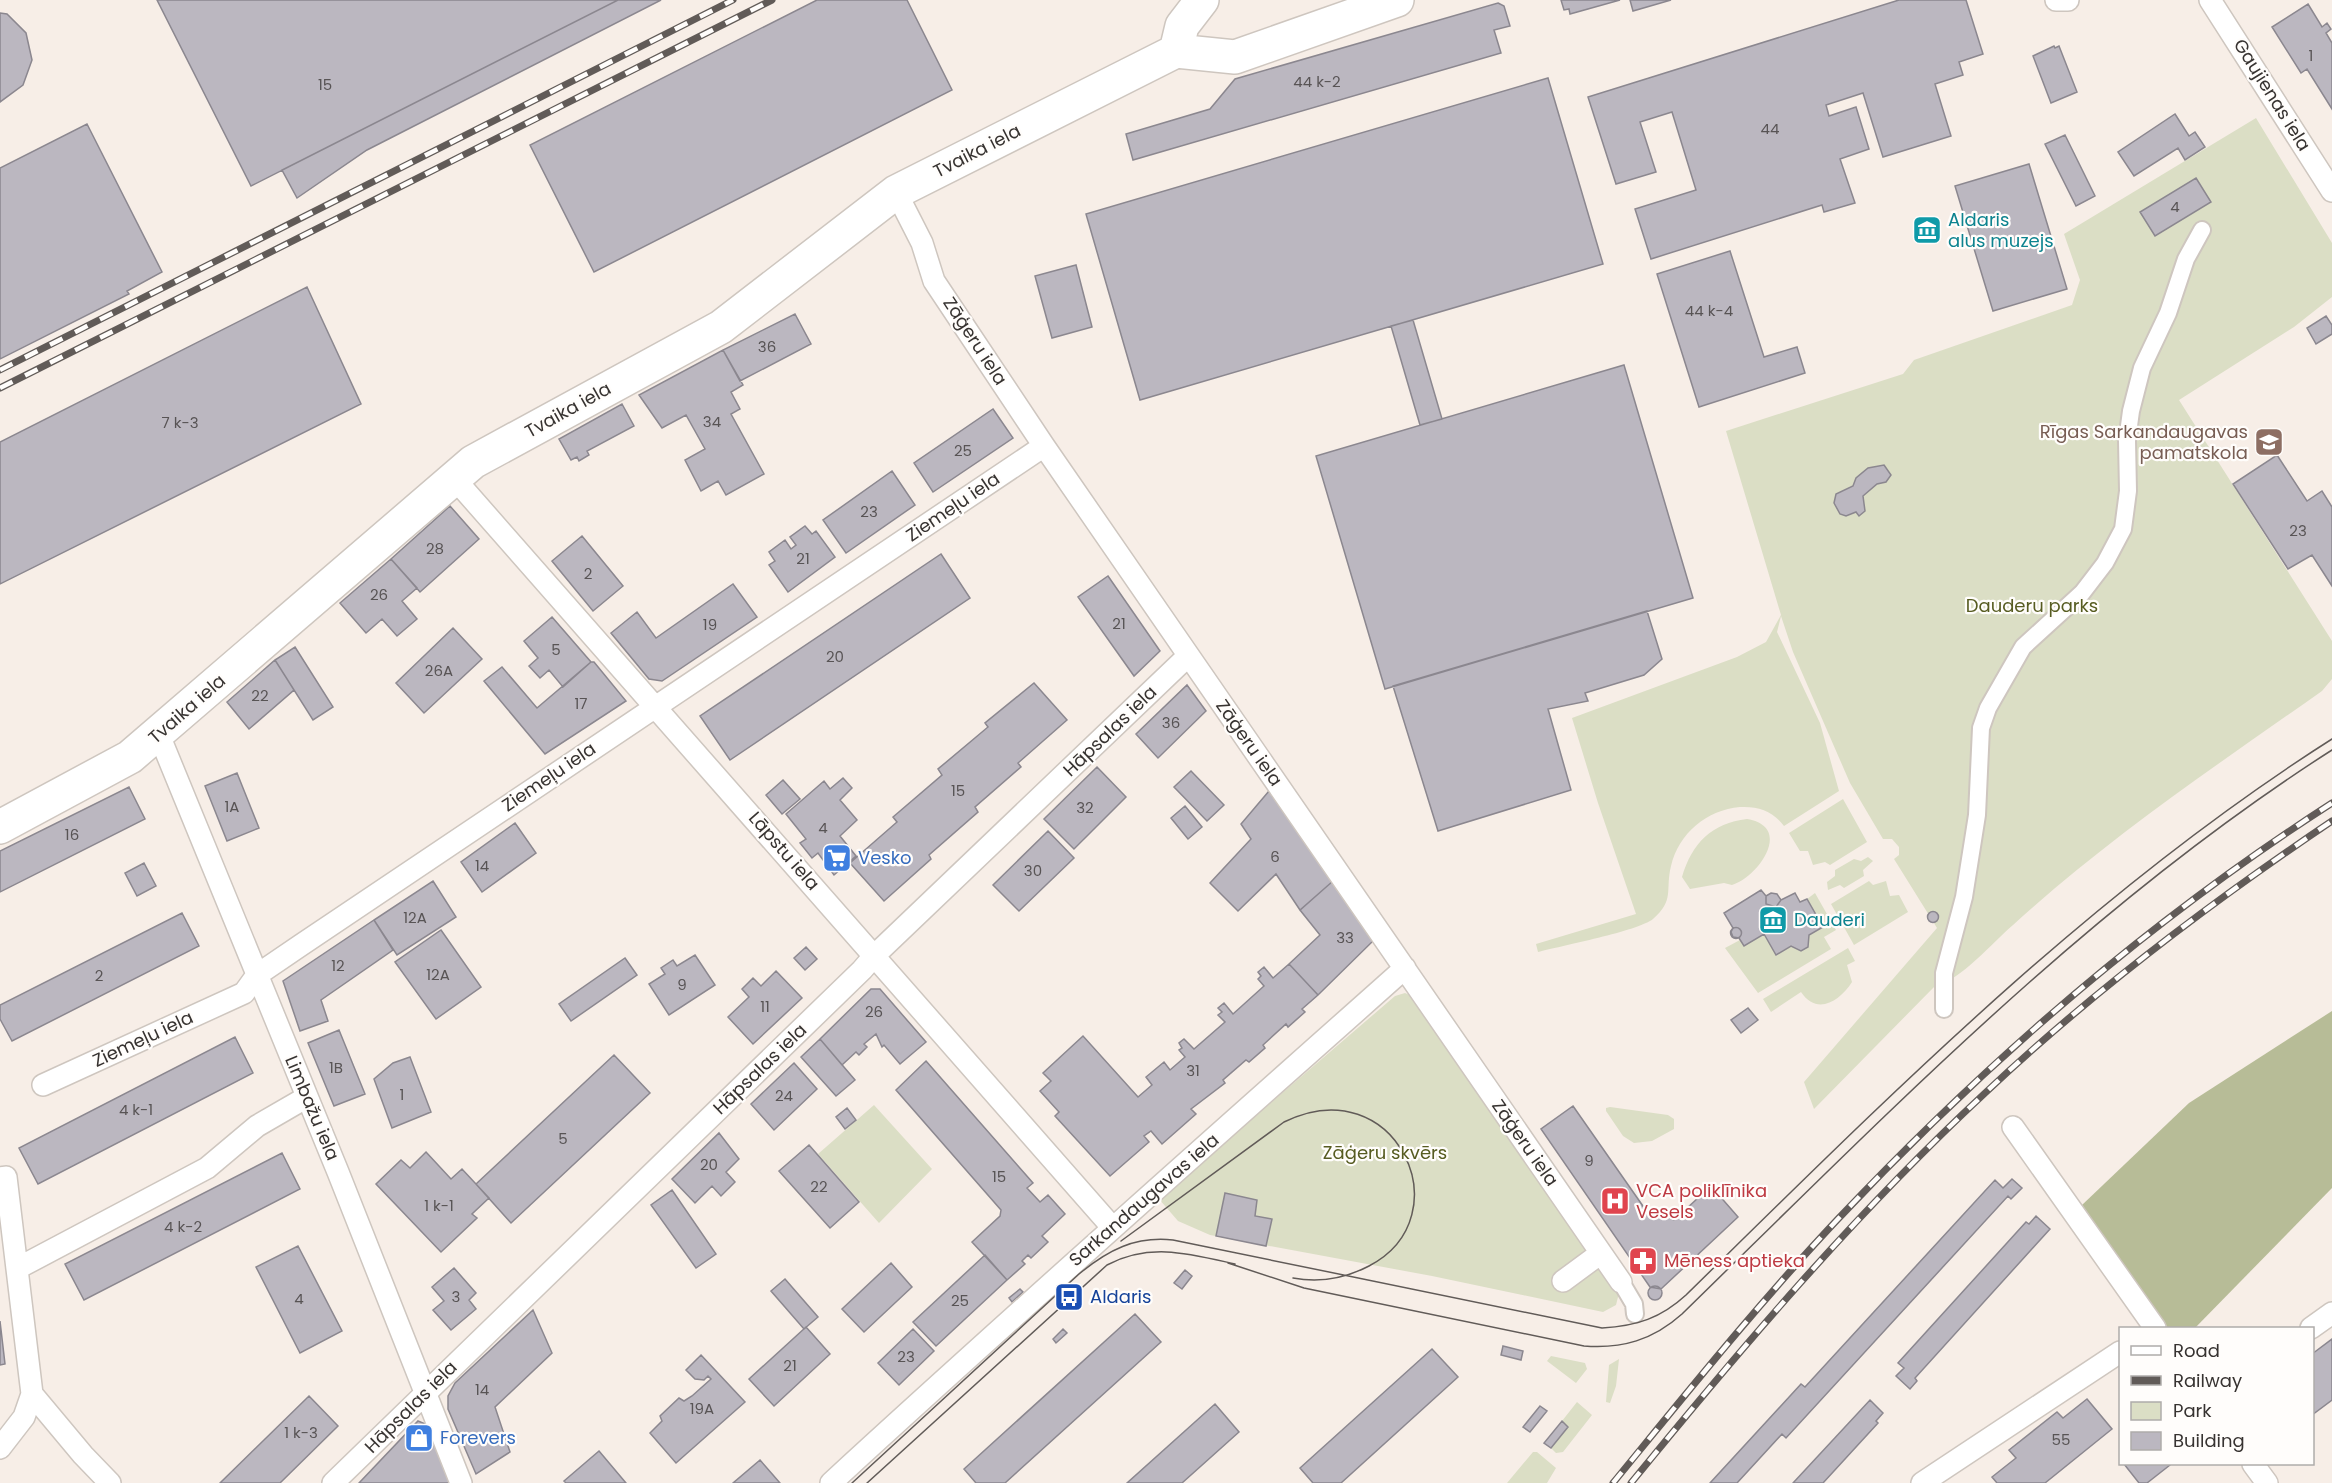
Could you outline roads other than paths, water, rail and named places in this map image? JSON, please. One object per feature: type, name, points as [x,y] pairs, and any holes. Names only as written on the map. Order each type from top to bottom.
[{"type":"main road","points":[[1202,0],[1182,26],[1176,51],[1235,57],[1397,0]]},
{"type":"main road","name":"Tvaika iela","points":[[0,827],[108,771],[159,735],[453,477],[473,462],[721,327],[896,192],[1176,51]]},
{"type":"street","points":[[2056,0],[2068,0]]},
{"type":"street","name":"Gaujienas iela","points":[[2211,0],[2332,191]]},
{"type":"street","name":"Zāģeru iela","points":[[896,192],[922,243],[934,280],[1044,446],[1621,1282]]},
{"type":"street","points":[[1944,1009],[1944,973],[1964,897],[1977,816],[1981,728],[1988,708],[2024,647],[2082,593],[2105,563],[2123,529],[2128,491],[2127,441],[2131,411],[2142,369],[2168,313],[2186,259],[2202,230]]},
{"type":"street","name":"Ziemeļu iela","points":[[44,1085],[244,993],[257,975],[557,771],[657,707],[1044,446]]},
{"type":"street","name":"Lāpstu iela","points":[[453,477],[1112,1227]]},
{"type":"street","name":"Hāpsalas iela","points":[[333,1483],[875,955],[1188,656]]},
{"type":"street","name":"Limbažu iela","points":[[159,735],[461,1483]]},
{"type":"street","name":"Sarkandaugavas iela","points":[[831,1483],[1112,1227],[1258,1101],[1405,968]]},
{"type":"street","points":[[18,1268],[207,1168],[257,1126],[307,1097]]},
{"type":"street","points":[[2013,1127],[2154,1327]]},
{"type":"street","points":[[0,1178],[6,1177],[32,1394],[24,1418],[0,1448]]},
{"type":"street","points":[[1563,1281],[1601,1253]]},
{"type":"street","points":[[1621,1282],[1634,1304],[1635,1314]]},
{"type":"street","points":[[2314,1327],[2332,1313]]},
{"type":"street","points":[[1922,1483],[2119,1353]]},
{"type":"street","points":[[32,1394],[83,1455],[110,1483]]},
{"type":"street","points":[[2254,1465],[2267,1483]]},
{"type":"tram line","points":[[852,1483],[1079,1274],[1111,1252],[1146,1240],[1173,1240],[1602,1328],[1637,1323],[1658,1315],[1686,1295],[1916,1072],[2075,930],[2158,862],[2243,799],[2332,739]]},
{"type":"tram line","points":[[1228,1263],[1304,1288],[1584,1346],[1624,1344],[1648,1336],[1682,1314],[1914,1089],[2074,944],[2157,875],[2243,811],[2332,750]]},
{"type":"tram line","points":[[1121,1241],[1284,1122],[1323,1110],[1358,1114],[1385,1130],[1404,1155],[1414,1184],[1412,1215],[1397,1243],[1369,1266],[1332,1279],[1293,1278]]},
{"type":"tram line","points":[[867,1483],[1107,1265],[1123,1258],[1155,1252],[1187,1254],[1235,1264]]},
{"type":"railway","points":[[0,370],[733,0]]},
{"type":"railway","points":[[0,388],[772,0]]},
{"type":"railway","points":[[1613,1483],[1779,1284],[1837,1220],[1951,1105],[2072,996],[2134,945],[2199,895],[2332,803]]},
{"type":"railway","points":[[1631,1483],[1801,1282],[1890,1186],[1984,1094],[2066,1020],[2152,950],[2241,884],[2332,821]]},
{"type":"place","name":"Aldaris alus muzejs","points":[[1927,230]]},
{"type":"place","name":"Rīgas Sarkandaugavas pamatskola","points":[[2269,442]]},
{"type":"place","name":"Vesko","points":[[837,858]]},
{"type":"place","name":"Dauderi","points":[[1773,920]]},
{"type":"place","name":"VCA poliklīnika Vesels","points":[[1615,1201]]},
{"type":"place","name":"Mēness aptieka","points":[[1643,1261]]},
{"type":"place","name":"Aldaris","points":[[1069,1297]]},
{"type":"place","name":"Forevers","points":[[419,1438]]},
{"type":"park label","name":"Dauderu parks","points":[[2032,606]]},
{"type":"park label","name":"Zāģeru skvērs","points":[[1385,1153]]}]
